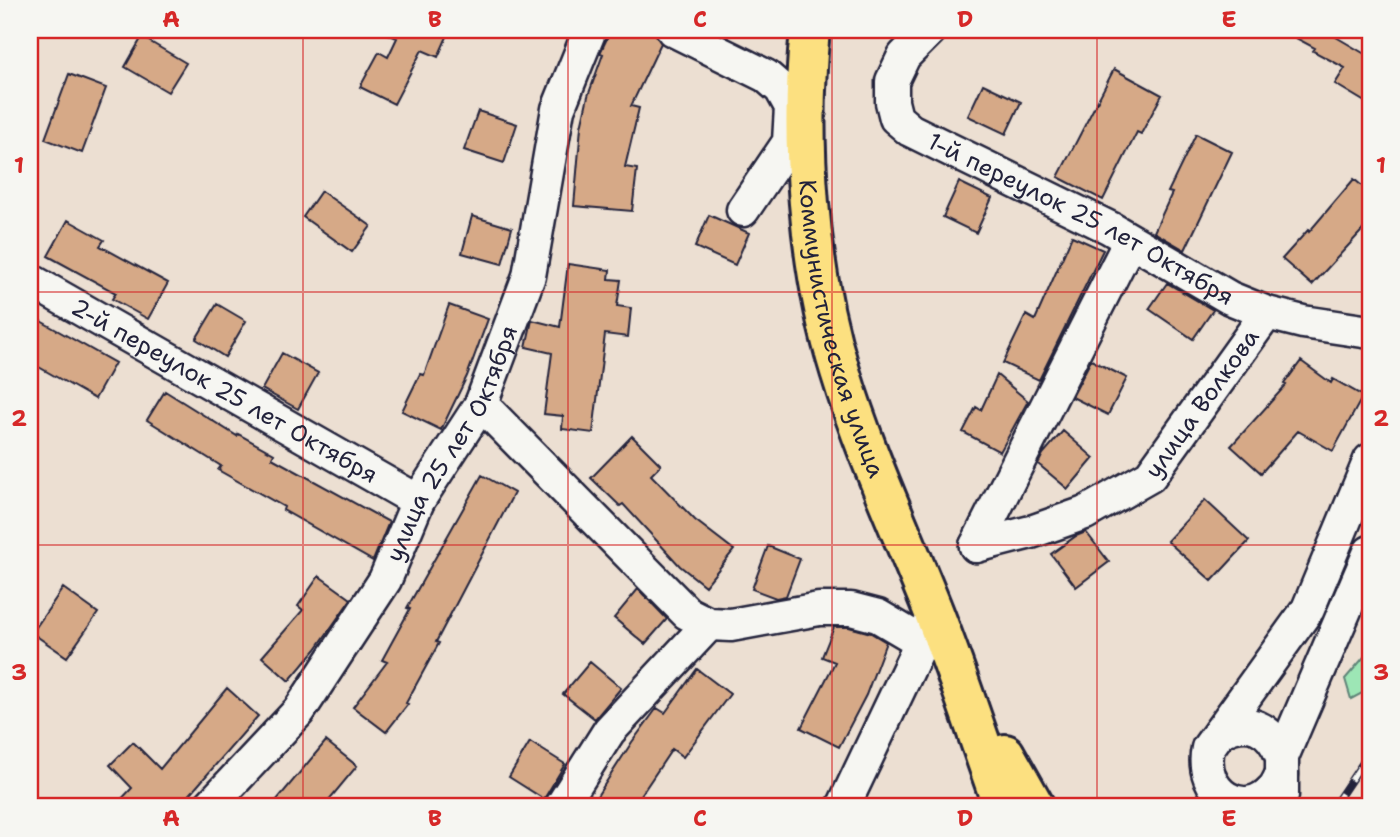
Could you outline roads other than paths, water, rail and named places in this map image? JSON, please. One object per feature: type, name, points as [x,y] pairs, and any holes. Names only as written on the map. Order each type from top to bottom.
[{"type":"main road","name":"Коммунистическая улица","points":[[810,30],[806,71],[809,195],[820,285],[839,370],[928,628],[1003,807]]},
{"type":"main road","name":"Коммунистическая улица","points":[[928,628],[1035,807]]},
{"type":"street","name":"улица 25 лет Октября","points":[[209,807],[299,710],[385,580],[418,501],[481,404],[529,276],[558,109],[590,30]]},
{"type":"street","points":[[673,30],[766,76],[782,89],[791,107],[789,142],[743,209]]},
{"type":"street","name":"1-й переулок 25 лет Октября","points":[[930,30],[904,56],[892,81],[892,102],[896,118],[910,130],[1110,228],[1230,298],[1267,313],[1303,322],[1370,332]]},
{"type":"street","name":"улица Волкова","points":[[1130,241],[976,546],[1031,532],[1085,513],[1150,476],[1267,313]]},
{"type":"street","name":"2-й переулок 25 лет Октября","points":[[30,280],[418,501]]},
{"type":"street","points":[[481,404],[687,613],[709,624],[731,625],[819,609],[851,609],[928,628],[843,807]]},
{"type":"street","points":[[1370,460],[1308,609],[1208,748],[1205,761],[1207,774],[1219,793],[1238,802],[1258,799],[1273,789],[1370,552]]},
{"type":"street","points":[[561,807],[609,731],[709,624]]},
{"type":"street","points":[[1219,733],[1240,724],[1255,726],[1269,733],[1278,744],[1282,765],[1282,807]]},
{"type":"railway","points":[[1333,807],[1370,752]]},
{"type":"railway","points":[[1358,807],[1370,788]]}]
